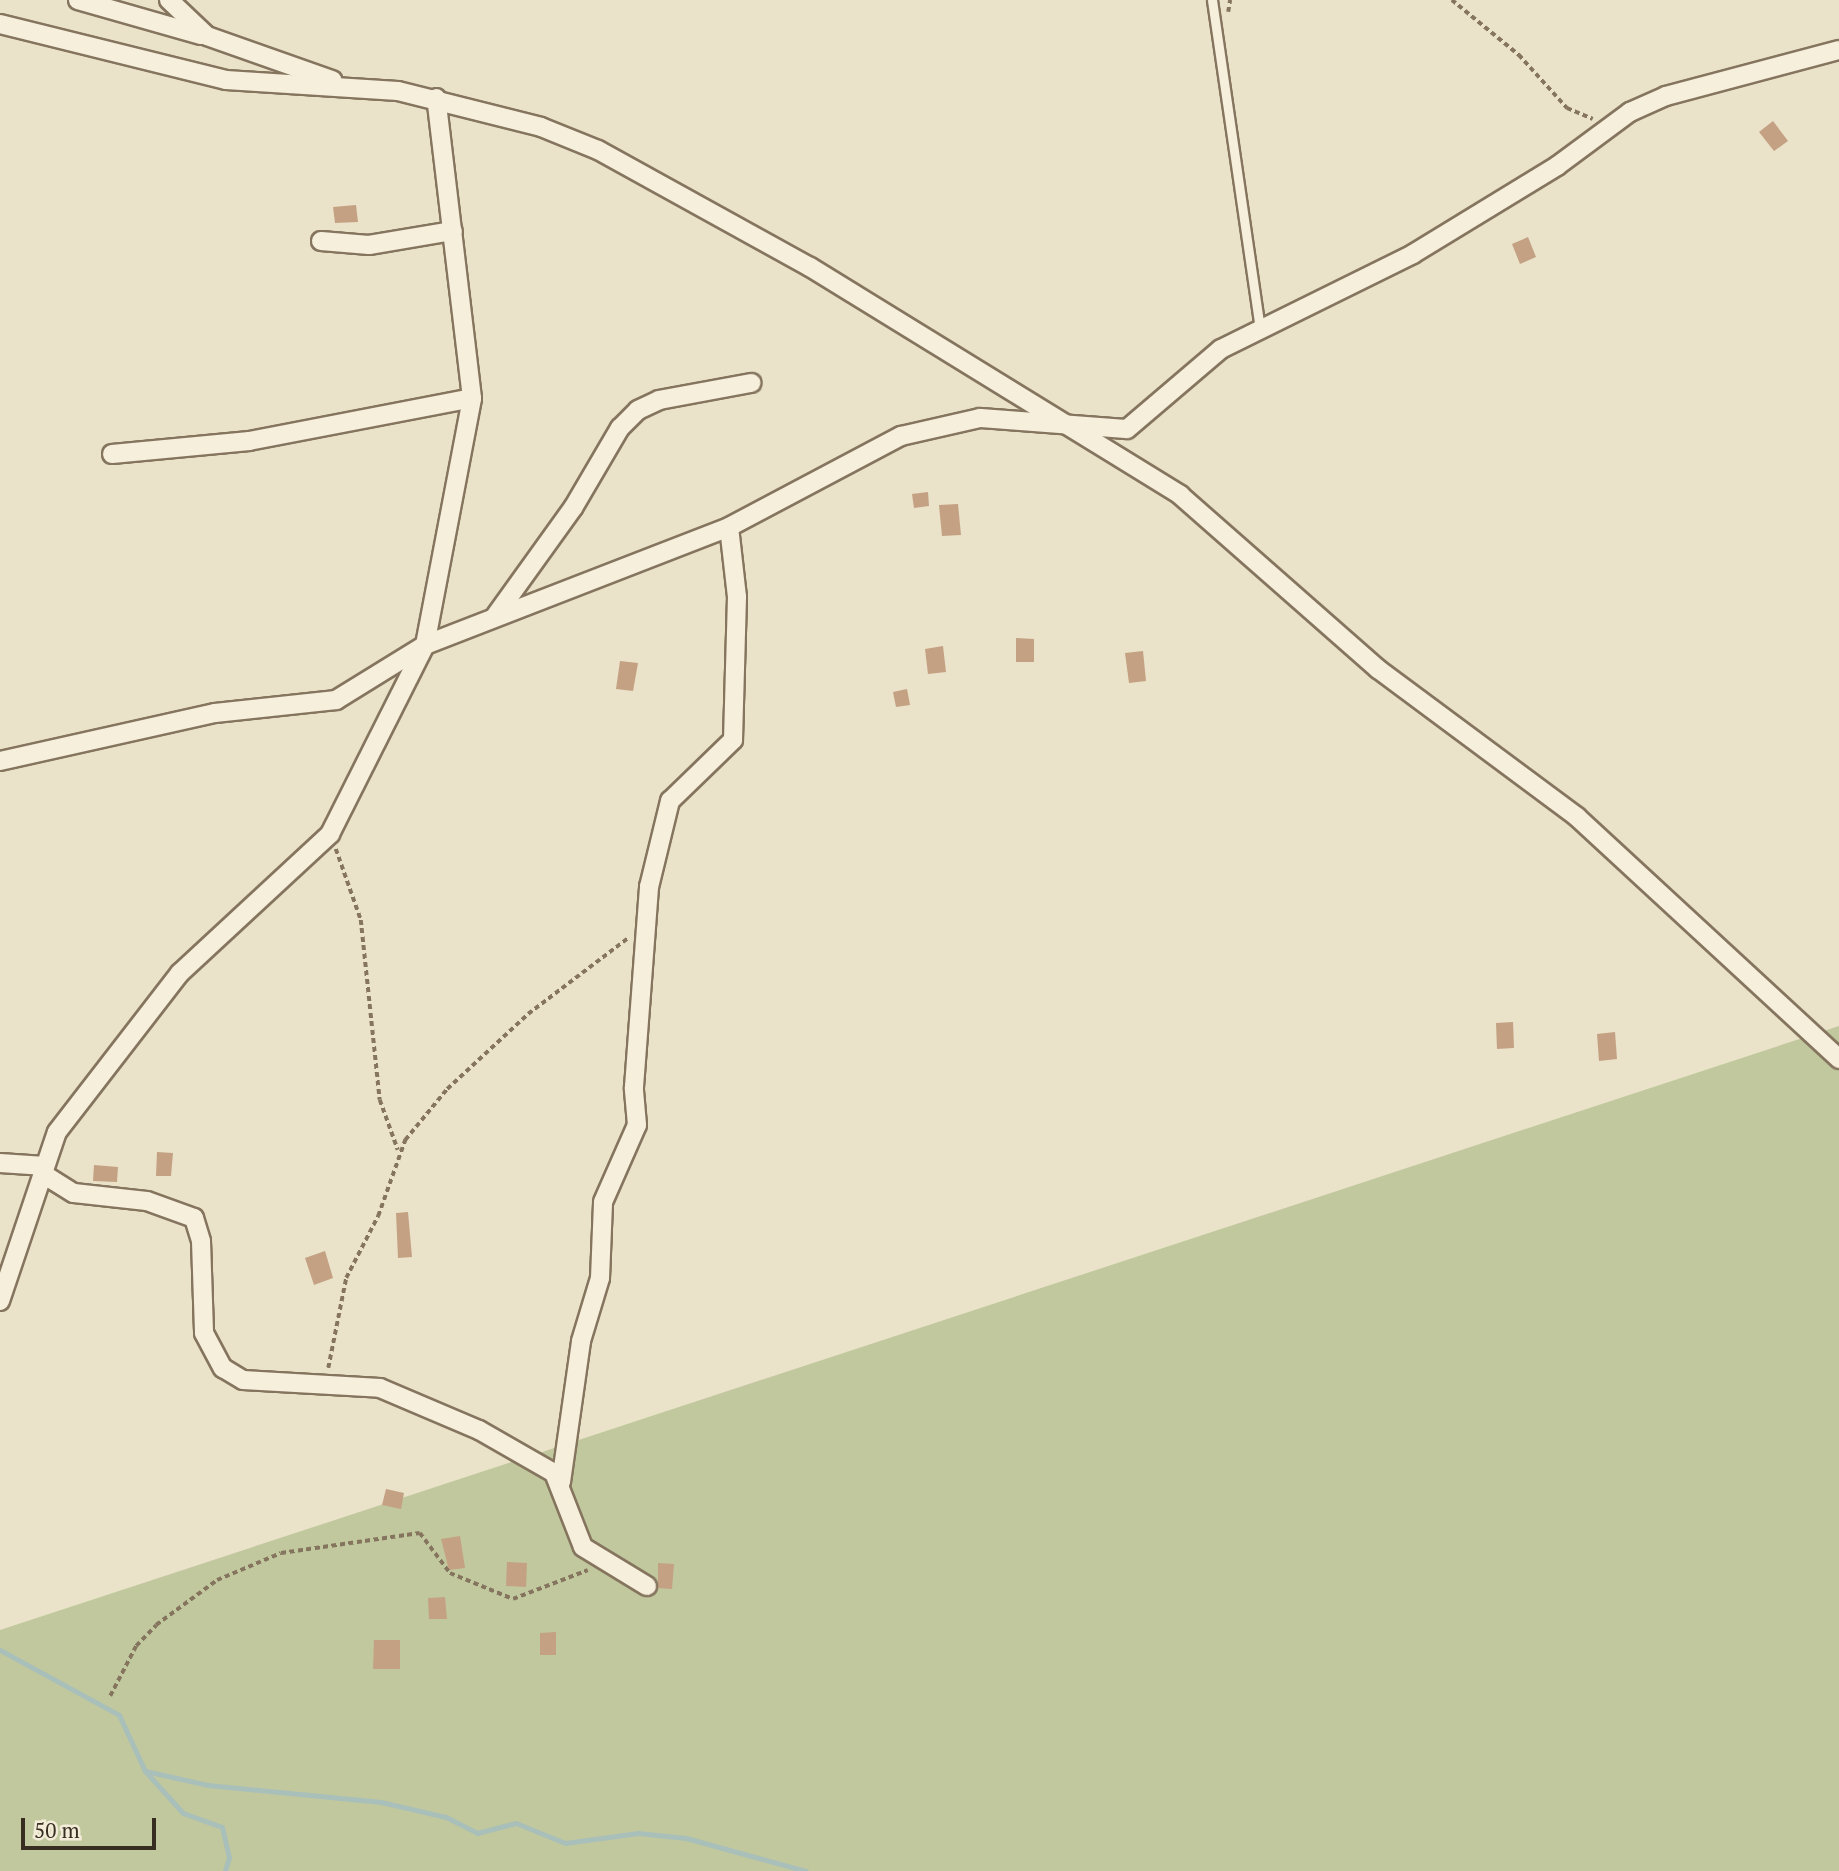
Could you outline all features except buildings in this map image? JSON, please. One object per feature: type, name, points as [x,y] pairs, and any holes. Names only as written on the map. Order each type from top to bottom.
[{"type":"street","points":[[78,0],[207,36],[342,83]]},
{"type":"street","points":[[169,0],[207,36]]},
{"type":"street","points":[[0,24],[226,80],[342,83],[436,98],[541,127],[598,150],[810,268],[1180,495],[1378,669],[1541,786],[1785,1002],[1839,1059]]},
{"type":"street","points":[[0,761],[215,713],[324,704],[425,645],[729,527],[901,436],[980,418],[1068,425],[1103,432],[1136,426],[1221,349],[1413,254],[1612,125],[1666,96],[1839,50]]},
{"type":"street","points":[[0,1301],[57,1132],[140,1017],[229,925],[330,834],[425,645],[472,398],[436,98]]},
{"type":"street","points":[[321,241],[369,246],[453,231]]},
{"type":"street","points":[[495,617],[573,508],[620,428],[638,411],[659,400],[751,383]]},
{"type":"street","points":[[112,454],[248,441],[472,398]]},
{"type":"street","points":[[647,1586],[603,1564],[575,1535],[561,1482],[581,1341],[600,1278],[603,1202],[637,1125],[642,928],[670,801],[733,740],[737,597],[729,527]]},
{"type":"street","points":[[0,1163],[44,1170],[74,1193],[188,1212],[201,1241],[204,1333],[223,1368],[243,1380],[325,1383],[398,1393],[479,1430],[561,1482]]},
{"type":"lane","points":[[1212,0],[1260,330]]},
{"type":"path","points":[[1452,0],[1519,55],[1567,108],[1612,125]]},
{"type":"path","points":[[330,834],[361,920],[380,1100],[398,1150]]},
{"type":"path","points":[[325,1383],[340,1294],[378,1216],[398,1150],[447,1089],[528,1014],[642,928]]},
{"type":"path","points":[[110,1696],[136,1646],[156,1626],[217,1580],[281,1553],[420,1533],[450,1573],[513,1599],[603,1564]]},
{"type":"green space","points":[[1839,1026],[1839,1871],[0,1871],[0,1630]]},
{"type":"waterway","points":[[0,1650],[119,1715],[145,1771],[208,1785],[381,1802],[446,1817],[477,1833],[516,1823],[565,1843],[638,1833],[686,1838],[806,1871]]},
{"type":"waterway","points":[[145,1771],[183,1813],[222,1827],[229,1857],[225,1871]]}]
